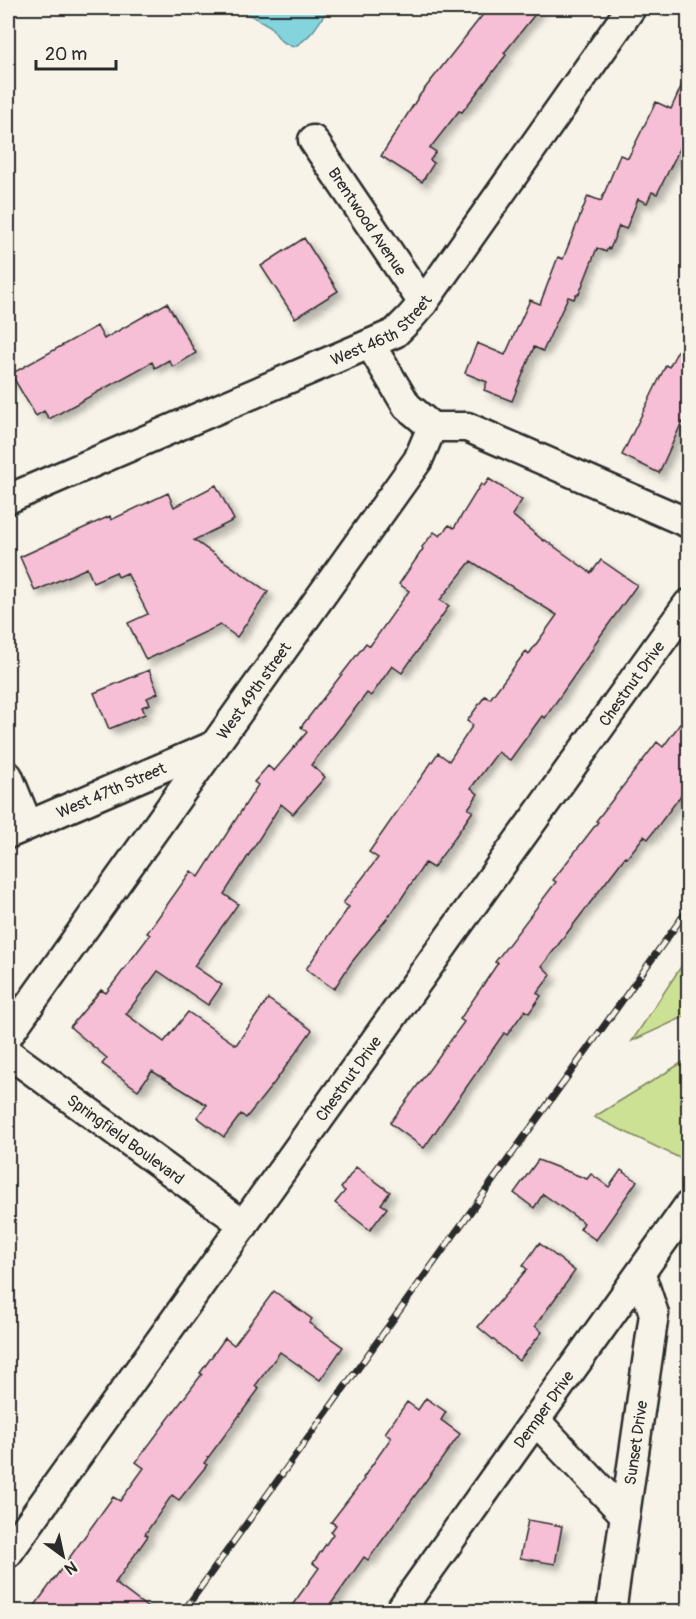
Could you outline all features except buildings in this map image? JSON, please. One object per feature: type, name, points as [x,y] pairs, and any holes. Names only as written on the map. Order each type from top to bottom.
[{"type":"street","name":"West 46th Street","points":[[8,499],[394,333],[423,303],[631,8]]},
{"type":"street","name":"Brentwood Avenue","points":[[314,140],[423,303]]},
{"type":"street","points":[[370,344],[407,406],[432,427],[467,427],[688,523]]},
{"type":"street","name":"West 49th street","points":[[8,1035],[418,460],[432,427]]},
{"type":"street","name":"Chestnut Drive","points":[[8,1552],[688,604]]},
{"type":"street","name":"West 47th Street","points":[[18,829],[216,744]]},
{"type":"street","points":[[8,776],[18,829]]},
{"type":"street","name":"Springfield Boulevard","points":[[8,1053],[244,1225]]},
{"type":"street","name":"Demper Drive","points":[[399,1611],[641,1275],[688,1206]]},
{"type":"street","name":"Sunset Drive","points":[[611,1611],[654,1314],[641,1275]]},
{"type":"street","points":[[536,1421],[625,1515]]},
{"type":"green space","points":[[688,956],[688,1015],[632,1041]]},
{"type":"green space","points":[[688,1060],[688,1162],[594,1117],[683,1062]]},
{"type":"water","points":[[237,8],[328,8],[309,35],[293,47],[281,41],[270,26]]},
{"type":"railway","points":[[183,1612],[688,909]]}]
